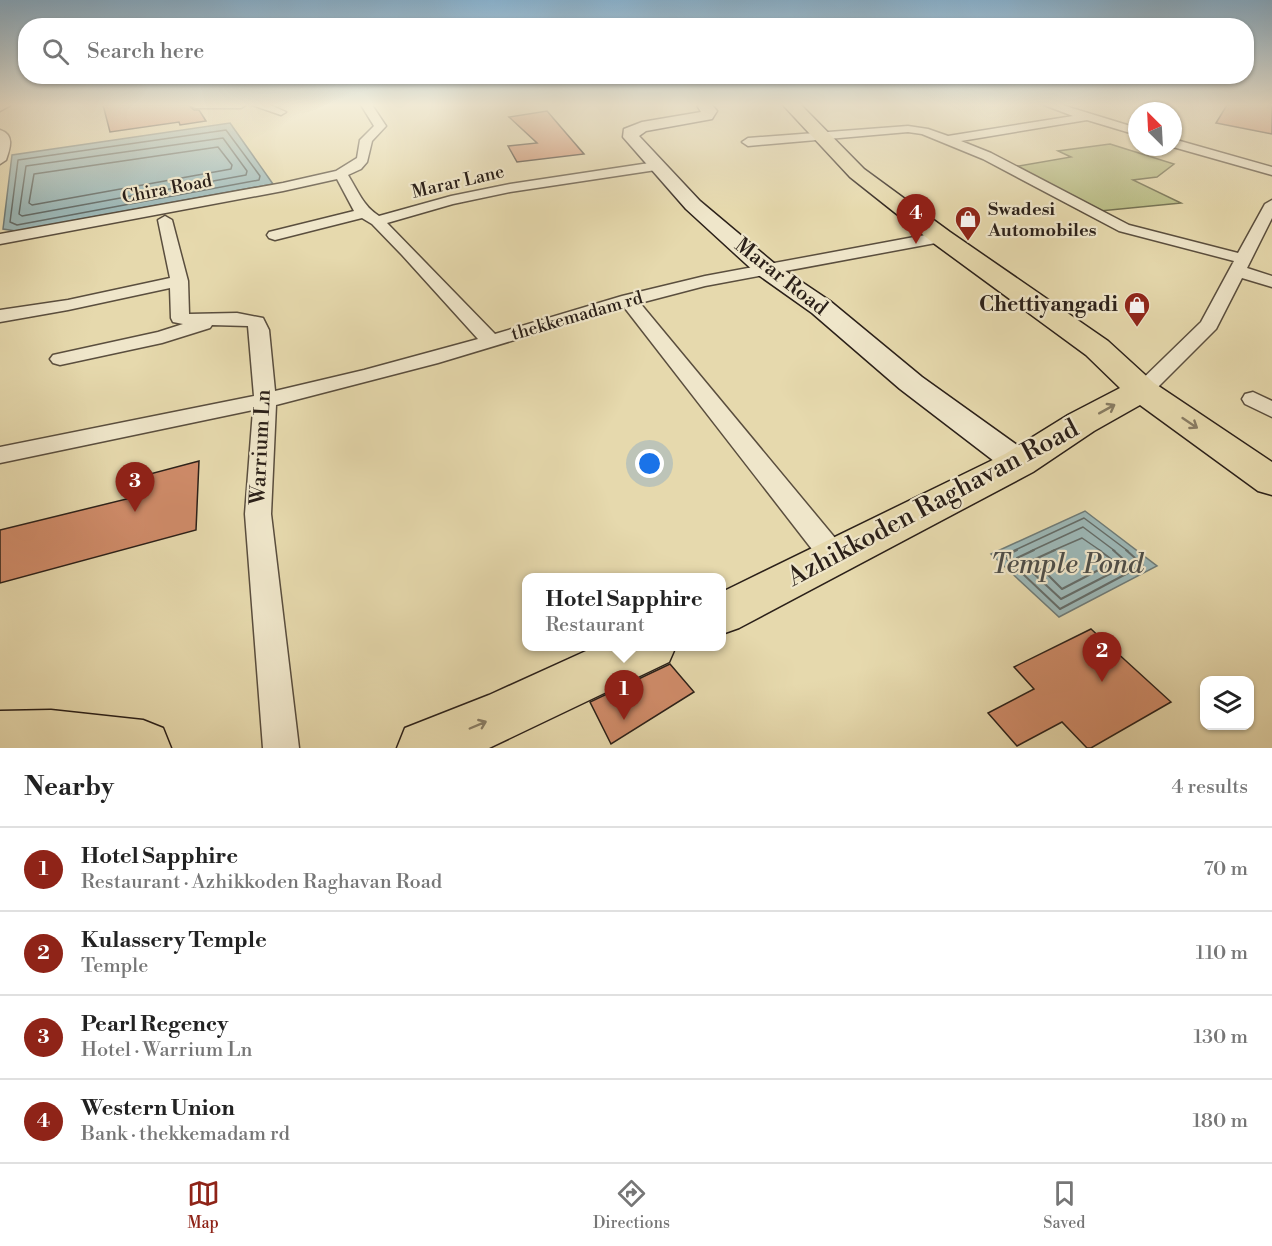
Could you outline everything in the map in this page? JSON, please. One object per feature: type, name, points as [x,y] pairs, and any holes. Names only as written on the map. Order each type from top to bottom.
[{"type":"main road","points":[[825,140],[857,172],[941,237],[1097,348],[1142,390],[1272,481]]},
{"type":"main road","name":"Azhikkoden Raghavan Road","points":[[726,612],[1018,463],[1081,423],[1142,390]]},
{"type":"main road","points":[[424,748],[508,713],[640,651]]},
{"type":"main road","points":[[0,738],[51,737],[143,748]]},
{"type":"street","points":[[0,160],[4,140]]},
{"type":"street","points":[[340,174],[356,166],[363,159],[366,140]]},
{"type":"street","name":"Marar Road","points":[[634,140],[693,205],[766,269],[821,307],[911,383],[1018,463]]},
{"type":"street","points":[[748,142],[770,140]]},
{"type":"street","points":[[946,140],[987,156],[1124,228],[1241,265],[1272,282]]},
{"type":"street","points":[[1182,146],[1272,171]]},
{"type":"street","name":"Marar Lane","points":[[275,235],[510,188],[656,166]]},
{"type":"street","name":"thekkemadam rd","points":[[340,174],[353,193],[356,204],[491,341],[628,300],[766,269],[941,237]]},
{"type":"street","name":"Chira Road","points":[[0,239],[282,187],[340,174]]},
{"type":"street","points":[[1142,390],[1209,326],[1272,204]]},
{"type":"street","name":"Warrium Ln","points":[[165,220],[179,281],[180,318],[191,321],[246,319],[256,322],[261,345],[266,400],[258,514],[281,748]]},
{"type":"street","points":[[0,316],[68,305],[179,281]]},
{"type":"street","points":[[628,300],[835,558]]},
{"type":"street","points":[[60,359],[162,337],[224,318]]},
{"type":"street","points":[[0,455],[266,400],[414,365],[491,341]]},
{"type":"green space","points":[[1110,144],[1128,150],[1128,156],[1148,156],[1174,164],[1157,177],[1133,180],[1181,203],[1100,211],[1013,167],[1071,157],[1058,151]]},
{"type":"water","points":[[115,140],[242,140],[273,184],[16,231],[3,229],[12,155]]},
{"type":"water","name":"Temple Pond","points":[[1085,511],[1157,566],[1059,617],[991,554]]},
{"type":"building","points":[[534,140],[572,140],[584,154],[517,162],[508,146],[537,143]]},
{"type":"building","points":[[199,461],[196,530],[0,583],[0,530],[143,495],[146,475]]},
{"type":"building","points":[[1091,629],[1171,702],[1091,748],[1087,748],[1062,722],[1017,746],[988,713],[1034,689],[1014,667]]},
{"type":"building","points":[[670,664],[694,692],[611,744],[590,702]]},
{"type":"place","name":"Swadesi Automobiles","points":[[968,242]]},
{"type":"place","name":"Western Union","points":[[916,244]]},
{"type":"place","name":"Chettiyangadi","points":[[1137,328]]},
{"type":"place","name":"Pearl Regency","points":[[135,512]]},
{"type":"place","name":"Kulassery Temple","points":[[1102,682]]},
{"type":"place","name":"Hotel Sapphire","points":[[624,720]]}]
